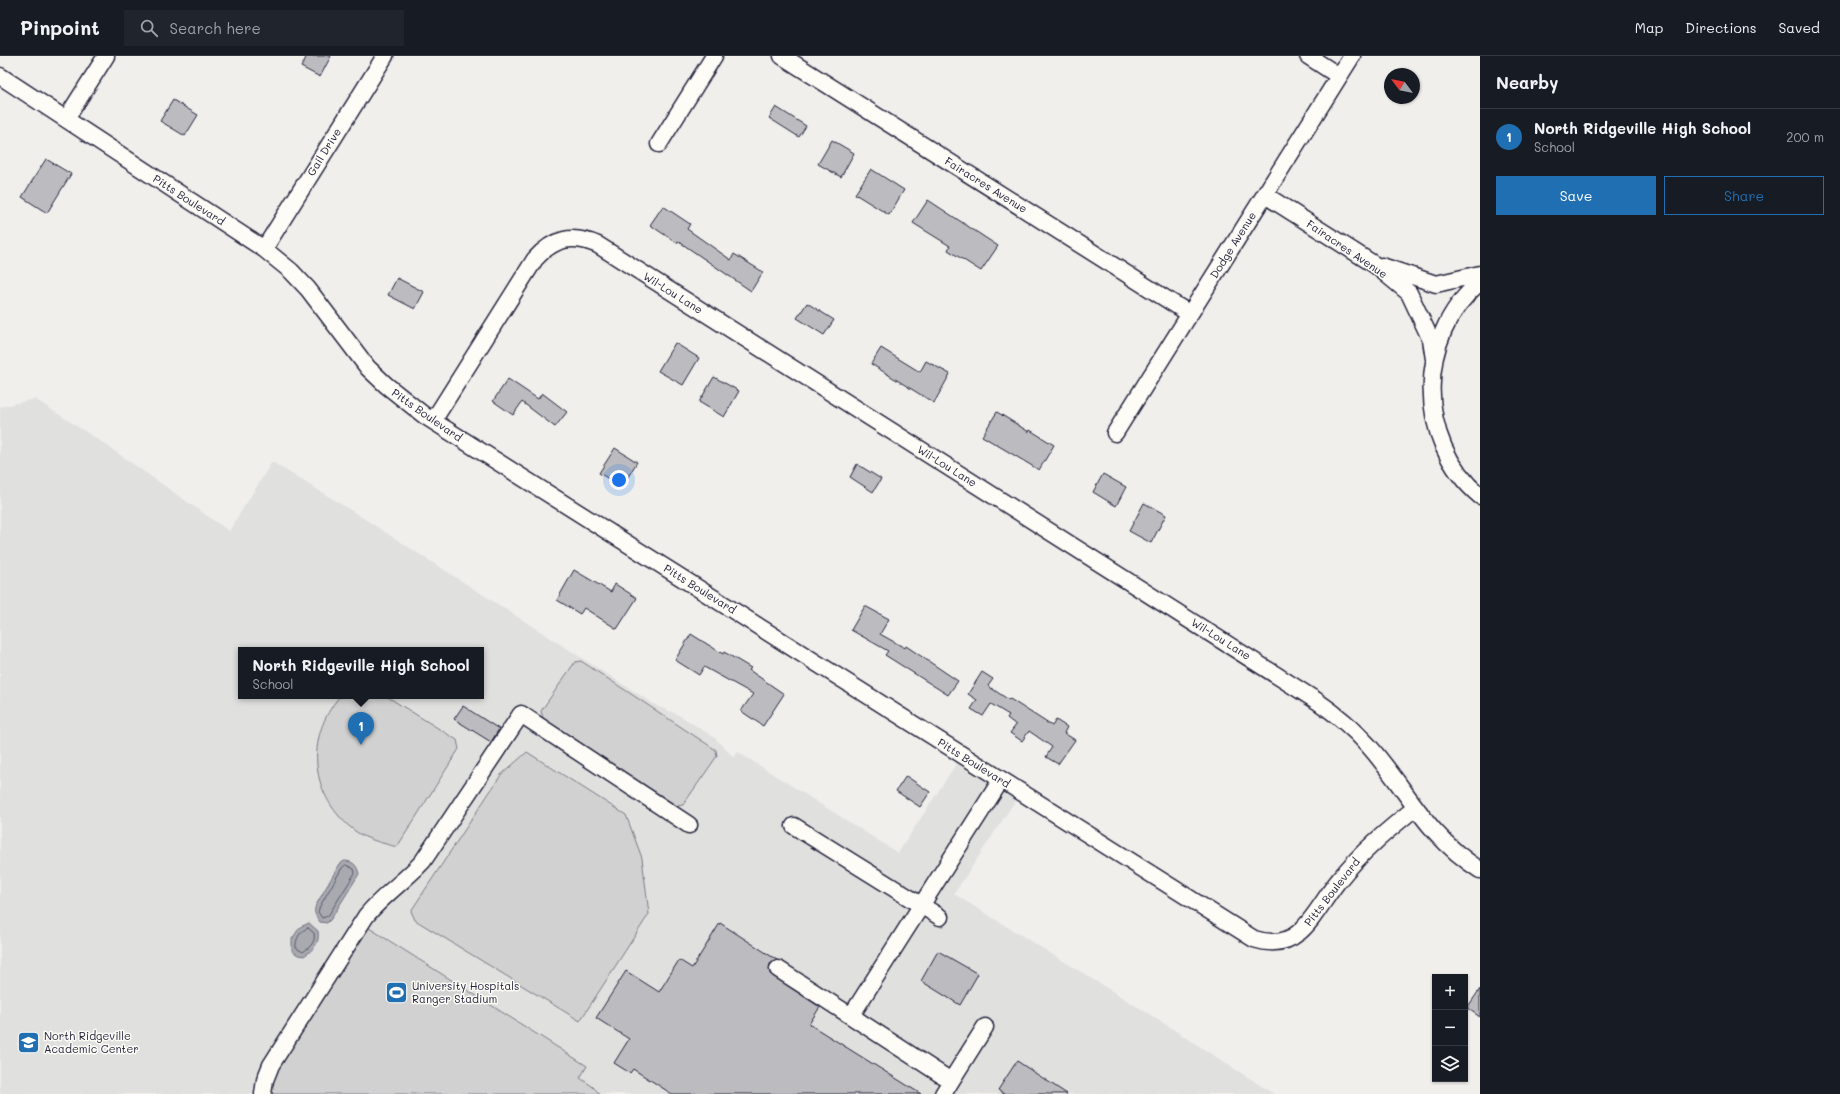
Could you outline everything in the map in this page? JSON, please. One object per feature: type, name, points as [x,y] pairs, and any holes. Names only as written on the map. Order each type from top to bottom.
[{"type":"street","points":[[66,119],[106,56]]},
{"type":"street","name":"Gail Drive","points":[[264,249],[385,56]]},
{"type":"street","points":[[659,144],[714,56]]},
{"type":"street","name":"Fairacres Avenue","points":[[782,56],[1190,314]]},
{"type":"street","points":[[1308,56],[1339,76]]},
{"type":"street","name":"Dodge Avenue","points":[[1115,433],[1352,56]]},
{"type":"street","name":"Pitts Boulevard","points":[[0,76],[264,249],[291,271],[308,289],[368,368],[404,401],[433,421],[1248,936],[1266,942],[1277,942],[1288,939],[1298,933],[1306,925],[1339,879],[1363,853],[1415,808]]},
{"type":"street","name":"Fairacres Avenue","points":[[1265,195],[1375,265],[1409,293],[1431,340],[1434,359]]},
{"type":"street","name":"Wil-Lou Lane","points":[[433,421],[535,259],[543,250],[552,244],[575,238],[587,240],[1318,701],[1341,718],[1369,746],[1415,808],[1441,839],[1480,870]]},
{"type":"street","points":[[1367,261],[1436,284],[1480,274]]},
{"type":"street","name":"Fairacres Avenue","points":[[1480,282],[1467,294],[1453,314],[1441,336],[1434,359],[1431,396],[1438,432],[1453,465],[1480,496]]},
{"type":"street","points":[[262,1094],[265,1080],[271,1065],[366,916],[383,897],[411,874],[422,861],[521,714],[689,825]]},
{"type":"street","points":[[851,1016],[1001,780]]},
{"type":"street","points":[[794,826],[940,918]]},
{"type":"street","points":[[778,969],[851,1016],[947,1088],[985,1026]]},
{"type":"shaded area","points":[[35,399],[103,443],[229,531],[272,462],[349,509],[657,706],[679,715],[715,738],[734,758],[738,752],[898,853],[958,761],[1017,798],[954,894],[1146,1012],[1274,1094],[0,1094],[0,407]]},
{"type":"shaded area","points":[[581,661],[716,750],[717,756],[683,805],[677,806],[543,718],[541,711],[575,662]]},
{"type":"shaded area","points":[[338,699],[391,699],[457,740],[459,749],[397,847],[370,839],[355,831],[340,817],[329,801],[321,784],[317,766],[317,748],[321,730],[328,712]]},
{"type":"shaded area","points":[[527,752],[626,815],[642,858],[649,914],[580,1021],[415,920],[411,911],[501,775]]},
{"type":"shaded area","name":"University Hospitals Ranger Stadium","points":[[366,926],[587,1066],[580,1078],[592,1086],[600,1094],[269,1094],[278,1067]]},
{"type":"water","points":[[344,861],[354,864],[359,874],[331,919],[327,923],[320,922],[315,914],[316,905],[339,865]]},
{"type":"water","points":[[309,923],[318,931],[316,945],[304,956],[298,955],[292,951],[292,939],[300,927]]},
{"type":"building","points":[[307,56],[331,56],[320,77],[301,67]]},
{"type":"building","points":[[173,100],[198,115],[185,136],[160,121]]},
{"type":"building","points":[[776,107],[806,126],[799,137],[769,118]]},
{"type":"building","points":[[832,140],[854,153],[841,177],[818,164]]},
{"type":"building","points":[[46,159],[71,174],[47,213],[22,197]]},
{"type":"building","points":[[871,169],[904,190],[889,215],[855,194]]},
{"type":"building","points":[[928,200],[998,246],[981,271],[948,250],[950,246],[913,223]]},
{"type":"building","points":[[663,206],[690,224],[687,229],[731,260],[734,254],[763,272],[751,291],[678,241],[677,243],[650,225]]},
{"type":"building","points":[[397,278],[424,292],[415,309],[388,295]]},
{"type":"building","points":[[807,303],[834,320],[824,335],[797,318]]},
{"type":"building","points":[[675,343],[699,358],[683,385],[658,371]]},
{"type":"building","points":[[881,348],[920,372],[926,361],[950,374],[934,403],[871,364]]},
{"type":"building","points":[[714,377],[739,391],[724,417],[699,402]]},
{"type":"building","points":[[508,379],[538,399],[542,393],[567,412],[555,427],[522,402],[513,415],[493,401]]},
{"type":"building","points":[[997,412],[1029,432],[1030,430],[1054,445],[1039,470],[982,436]]},
{"type":"building","points":[[615,448],[637,462],[622,487],[599,473]]},
{"type":"building","points":[[857,464],[881,479],[873,492],[850,477]]},
{"type":"building","points":[[1103,474],[1126,487],[1116,506],[1093,492]]},
{"type":"building","points":[[1144,503],[1166,515],[1151,543],[1129,531]]},
{"type":"building","points":[[574,570],[611,592],[615,584],[637,598],[617,629],[584,608],[580,614],[557,600]]},
{"type":"building","points":[[865,606],[889,619],[880,634],[905,648],[906,646],[958,681],[948,695],[885,655],[888,651],[851,630]]},
{"type":"building","points":[[691,634],[723,654],[724,652],[751,668],[749,670],[784,694],[763,726],[741,711],[753,694],[704,667],[699,675],[675,660]]},
{"type":"building","points":[[982,672],[993,679],[988,686],[1009,700],[1010,699],[1052,726],[1056,720],[1067,727],[1064,733],[1075,740],[1058,764],[1046,757],[1052,747],[1029,731],[1022,741],[1010,733],[1016,725],[1007,718],[1009,715],[991,704],[983,716],[971,709],[977,700],[968,694]]},
{"type":"building","points":[[463,706],[499,729],[491,742],[454,719]]},
{"type":"building","points":[[906,776],[930,792],[920,807],[896,791]]},
{"type":"building","points":[[720,923],[777,960],[770,964],[770,974],[820,1007],[809,1024],[921,1094],[672,1094],[633,1069],[630,1073],[614,1063],[629,1039],[596,1018],[626,971],[659,992],[679,960],[692,968]]},
{"type":"building","points":[[938,951],[978,974],[960,1005],[921,981]]},
{"type":"building","points":[[1480,989],[1480,1017],[1468,1009]]},
{"type":"building","points":[[1017,1061],[1067,1094],[1004,1094],[998,1090]]},
{"type":"place","name":"North Ridgeville High School","points":[[361,745]]},
{"type":"place","name":"University Hospitals Ranger Stadium","points":[[397,992]]},
{"type":"place","name":"North Ridgeville Academic Center","points":[[28,1042]]}]
